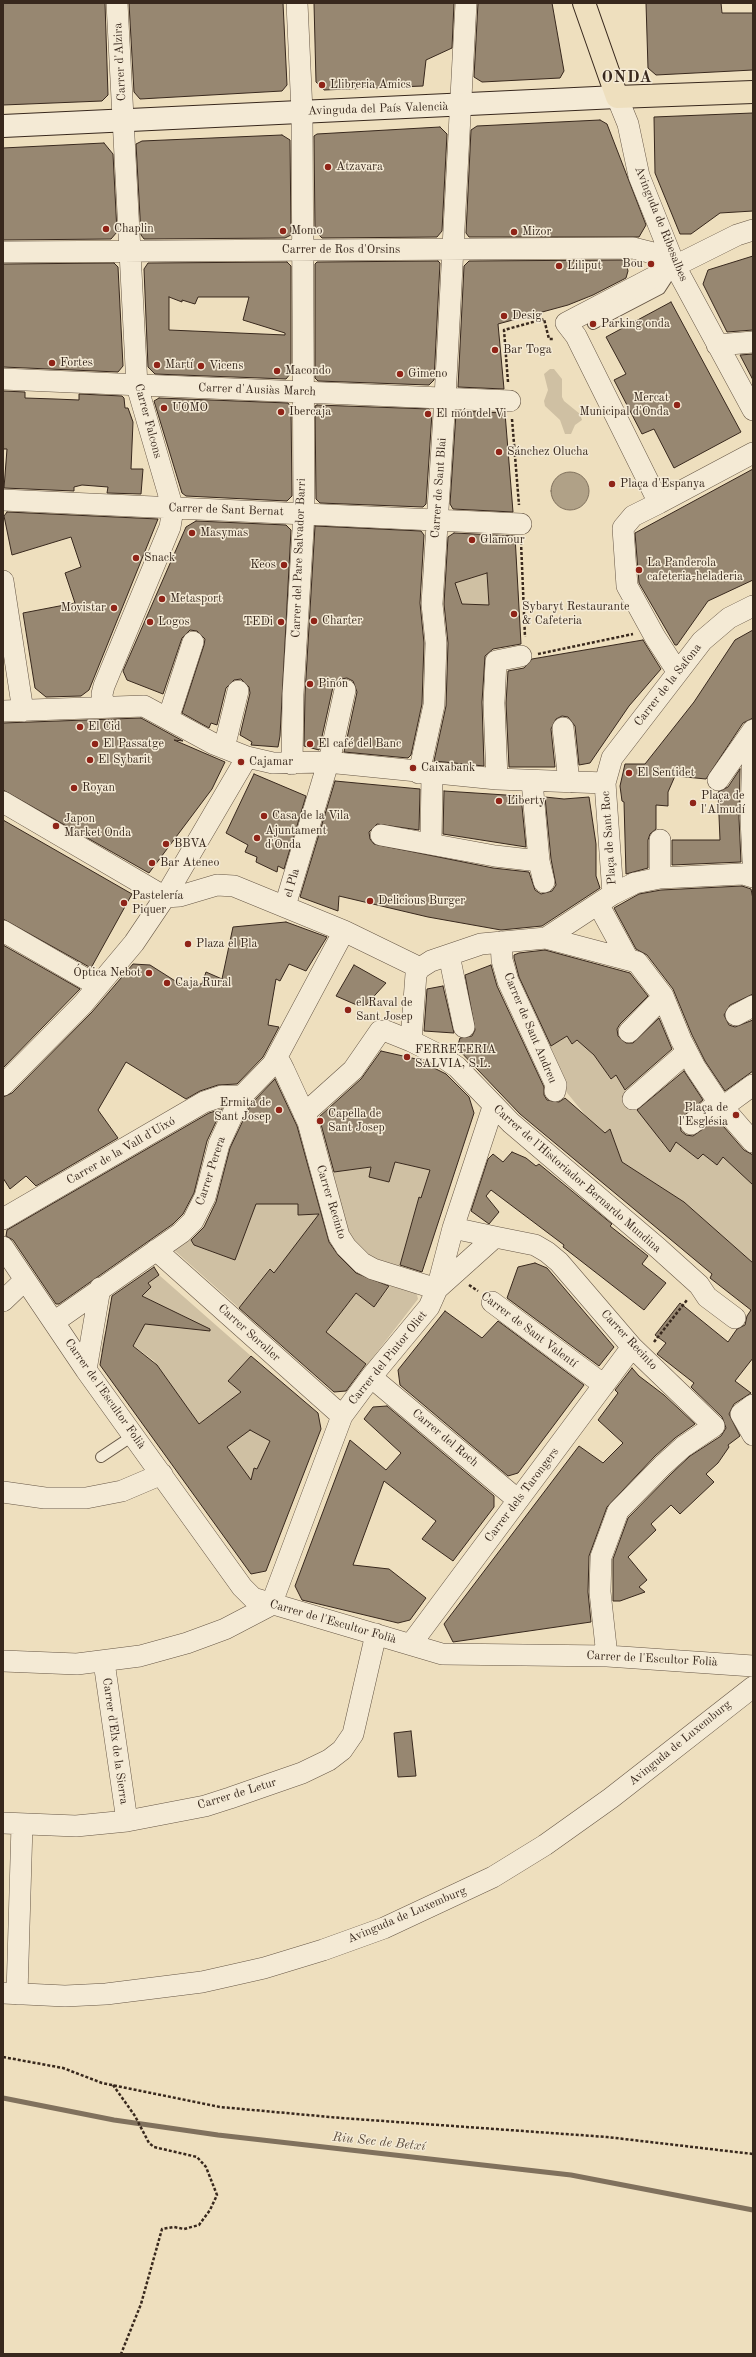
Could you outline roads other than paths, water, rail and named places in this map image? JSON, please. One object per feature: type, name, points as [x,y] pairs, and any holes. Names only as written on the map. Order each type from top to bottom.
[{"type":"main road","points":[[584,3],[617,97]]},
{"type":"main road","name":"Avinguda del País Valencià","points":[[3,126],[753,92]]},
{"type":"street","name":"Carrer d'Alzira","points":[[117,3],[124,121]]},
{"type":"street","name":"Carrer del Pare Salvador Barri","points":[[292,764],[293,694],[304,513],[302,392],[302,112],[297,3]]},
{"type":"street","name":"Carrer de Sant Blai","points":[[431,844],[426,774],[434,705],[436,643],[432,610],[454,250],[466,3]]},
{"type":"street","name":"Avinguda de Ribesalbes","points":[[617,97],[628,124],[640,176],[676,266],[753,410]]},
{"type":"street","name":"Carrer Falcons","points":[[103,706],[102,694],[104,686],[170,527],[173,509],[137,386],[124,121]]},
{"type":"street","points":[[660,503],[576,336],[566,323],[738,235],[753,230]]},
{"type":"street","name":"Carrer de Ros d'Orsins","points":[[3,252],[633,248],[654,253],[676,266]]},
{"type":"street","points":[[717,345],[753,342]]},
{"type":"street","name":"Carrer d'Ausiàs March","points":[[3,379],[510,401]]},
{"type":"street","points":[[678,671],[651,630],[628,586],[623,528],[634,516],[753,454]]},
{"type":"street","name":"Carrer de Sant Bernat","points":[[3,500],[521,524]]},
{"type":"street","points":[[3,581],[13,711],[103,706],[144,706],[168,718],[204,740],[247,757],[273,763],[292,764],[327,762],[426,774],[532,781],[605,783]]},
{"type":"street","name":"Carrer de la Safona","points":[[605,783],[607,771],[616,750],[678,671],[716,628],[729,618],[753,606]]},
{"type":"street","points":[[168,718],[193,642]]},
{"type":"street","points":[[497,779],[494,703],[496,661],[524,656]]},
{"type":"street","name":"el Pla","points":[[165,897],[180,896],[224,884],[285,906],[327,762],[345,690]]},
{"type":"street","points":[[224,748],[238,691]]},
{"type":"street","points":[[563,728],[569,782]]},
{"type":"street","points":[[721,776],[753,730]]},
{"type":"street","points":[[753,739],[753,861]]},
{"type":"street","points":[[3,1085],[83,1004],[134,943],[165,897],[247,757]]},
{"type":"street","points":[[532,781],[539,861],[544,882]]},
{"type":"street","name":"Plaça de Sant Roc","points":[[605,783],[614,808],[612,895]]},
{"type":"street","points":[[3,802],[165,897]]},
{"type":"street","points":[[381,835],[539,861]]},
{"type":"street","points":[[660,840],[660,878]]},
{"type":"street","points":[[546,938],[612,895],[635,883],[660,878],[744,874],[753,876]]},
{"type":"street","points":[[612,895],[635,962],[663,997],[687,1052],[722,1105],[753,1142]]},
{"type":"street","points":[[285,906],[338,928],[420,968]]},
{"type":"street","points":[[271,1067],[338,928]]},
{"type":"street","points":[[3,931],[98,986]]},
{"type":"street","points":[[271,1067],[281,1064],[306,1118],[353,1070],[380,1031],[386,1031],[415,1043],[416,974],[420,968],[449,955],[481,944],[546,938],[635,962]]},
{"type":"street","name":"Carrer de Sant Andreu","points":[[511,941],[502,960],[508,981],[556,1085],[555,1091]]},
{"type":"street","points":[[449,955],[464,1027]]},
{"type":"street","points":[[630,1032],[663,997]]},
{"type":"street","name":"Carrer de l'Historiador Bernardo Mundina","points":[[415,1043],[450,1062],[493,1107],[699,1285],[707,1297],[735,1318]]},
{"type":"street","points":[[633,1099],[687,1052]]},
{"type":"street","name":"Carrer Perera","points":[[54,1322],[100,1288],[181,1233],[198,1213],[208,1187],[219,1144],[242,1096],[271,1067]]},
{"type":"street","points":[[691,1124],[753,1085]]},
{"type":"street","name":"Carrer de la Vall d'Uixó","points":[[3,1219],[204,1102],[222,1096],[242,1096]]},
{"type":"street","name":"Carrer del Pintor Oliet","points":[[271,1605],[342,1416],[371,1376],[429,1307],[437,1289],[453,1228],[493,1107]]},
{"type":"street","name":"Carrer Recinto","points":[[306,1118],[339,1236],[346,1247],[362,1263],[373,1269],[437,1289]]},
{"type":"street","name":"Carrer Recinto","points":[[453,1228],[535,1245],[547,1252],[637,1351],[714,1426]]},
{"type":"street","points":[[437,1289],[495,1237]]},
{"type":"street","name":"Carrer de l'Escultor Folià","points":[[3,1247],[86,1370],[242,1587],[253,1598],[271,1605],[442,1654],[607,1656],[753,1666]]},
{"type":"street","name":"Carrer Soroller","points":[[156,1250],[342,1416]]},
{"type":"street","points":[[3,1301],[25,1280]]},
{"type":"street","points":[[86,1370],[100,1288]]},
{"type":"street","name":"Carrer de Sant Valentí","points":[[492,1302],[604,1386]]},
{"type":"street","name":"Carrer dels Tarongers","points":[[411,1644],[604,1386],[637,1351]]},
{"type":"street","name":"Carrer del Roch","points":[[371,1376],[518,1500]]},
{"type":"street","points":[[607,1656],[600,1592],[601,1557],[618,1511],[663,1465],[684,1447],[714,1426],[727,1425],[747,1410],[753,1435]]},
{"type":"street","points":[[3,1492],[45,1498],[86,1498],[122,1492],[162,1474]]},
{"type":"street","points":[[3,1661],[77,1664],[104,1662],[140,1656],[194,1641],[235,1625],[271,1605]]},
{"type":"street","name":"Carrer de Letur","points":[[13,1824],[76,1826],[127,1821],[205,1806],[302,1773],[336,1755],[348,1743],[353,1734],[376,1634]]},
{"type":"street","name":"Carrer d'Elx de la Sierra","points":[[104,1662],[127,1821]]},
{"type":"street","name":"Avinguda de Luxemburg","points":[[10,1994],[106,1994],[202,1982],[264,1968],[323,1950],[384,1928],[493,1877],[545,1845],[611,1798],[753,1687]]},
{"type":"street","points":[[10,1994],[13,1824]]},
{"type":"lane","points":[[593,324],[660,289],[676,266]]},
{"type":"lane","points":[[101,1457],[134,1435]]},
{"type":"waterway","name":"Riu Sec de Betxí","points":[[3,2098],[114,2120],[218,2135],[571,2175],[753,2210]]},
{"type":"place","name":"Llibreria Amics","points":[[322,85]]},
{"type":"place","name":"Atzavara","points":[[328,167]]},
{"type":"place","name":"Chaplin","points":[[106,229]]},
{"type":"place","name":"Momo","points":[[283,231]]},
{"type":"place","name":"Mizor","points":[[514,232]]},
{"type":"place","name":"Bou","points":[[651,264]]},
{"type":"place","name":"Liliput","points":[[559,266]]},
{"type":"place","name":"Desig","points":[[504,316]]},
{"type":"place","name":"Parking onda","points":[[593,324]]},
{"type":"place","name":"Bar Toga","points":[[495,350]]},
{"type":"place","name":"Fortes","points":[[52,363]]},
{"type":"place","name":"Martí","points":[[157,365]]},
{"type":"place","name":"Vicens","points":[[201,366]]},
{"type":"place","name":"Macondo","points":[[277,371]]},
{"type":"place","name":"Gimeno","points":[[400,374]]},
{"type":"place","name":"Mercat Municipal d'Onda","points":[[677,405]]},
{"type":"place","name":"UOMO","points":[[164,408]]},
{"type":"place","name":"Ibercaja","points":[[281,412]]},
{"type":"place","name":"El món del Vi","points":[[428,414]]},
{"type":"place","name":"Sánchez Olucha","points":[[499,452]]},
{"type":"place","name":"Plaça d'Espanya","points":[[612,484]]},
{"type":"place","name":"Masymas","points":[[192,533]]},
{"type":"place","name":"Glamour","points":[[472,540]]},
{"type":"place","name":"Snack","points":[[136,558]]},
{"type":"place","name":"Keos","points":[[284,565]]},
{"type":"place","name":"La Panderola cafeteria-heladeria","points":[[639,570]]},
{"type":"place","name":"Metasport","points":[[162,599]]},
{"type":"place","name":"Movistar","points":[[114,608]]},
{"type":"place","name":"Sybaryt Restaurante & Cafeteria","points":[[514,614]]},
{"type":"place","name":"Charter","points":[[314,621]]},
{"type":"place","name":"Logos","points":[[150,622]]},
{"type":"place","name":"TEDi","points":[[281,622]]},
{"type":"place","name":"Piñón","points":[[310,684]]},
{"type":"place","name":"El Cid","points":[[80,727]]},
{"type":"place","name":"El Passatge","points":[[95,744]]},
{"type":"place","name":"El café del Banc","points":[[310,744]]},
{"type":"place","name":"El Sybarit","points":[[90,760]]},
{"type":"place","name":"Cajamar","points":[[241,762]]},
{"type":"place","name":"Caixabank","points":[[413,768]]},
{"type":"place","name":"El Sentidet","points":[[629,773]]},
{"type":"place","name":"Royan","points":[[74,788]]},
{"type":"place","name":"Liberty","points":[[499,801]]},
{"type":"place","name":"Plaça de l'Almudí","points":[[693,803]]},
{"type":"place","name":"Casa de la Vila","points":[[264,816]]},
{"type":"place","name":"Japon Market Onda","points":[[56,826]]},
{"type":"place","name":"Ajuntament d'Onda","points":[[257,838]]},
{"type":"place","name":"BBVA","points":[[166,844]]},
{"type":"place","name":"Bar Ateneo","points":[[152,863]]},
{"type":"place","name":"Delicious Burger","points":[[370,901]]},
{"type":"place","name":"Pastelería Piquer","points":[[124,903]]},
{"type":"place","name":"Plaza el Pla","points":[[188,944]]},
{"type":"place","name":"Óptica Nebot","points":[[149,973]]},
{"type":"place","name":"Caja Rural","points":[[167,983]]},
{"type":"place","name":"el Raval de Sant Josep","points":[[348,1010]]},
{"type":"place","name":"FERRETERIA SALVIA, S.L.","points":[[407,1057]]},
{"type":"place","name":"Ermita de Sant Josep","points":[[279,1110]]},
{"type":"place","name":"Plaça de l'Església","points":[[736,1115]]},
{"type":"place","name":"Capella de Sant Josep","points":[[320,1121]]},
{"type":"district","name":"ONDA","points":[[627,78]]}]
